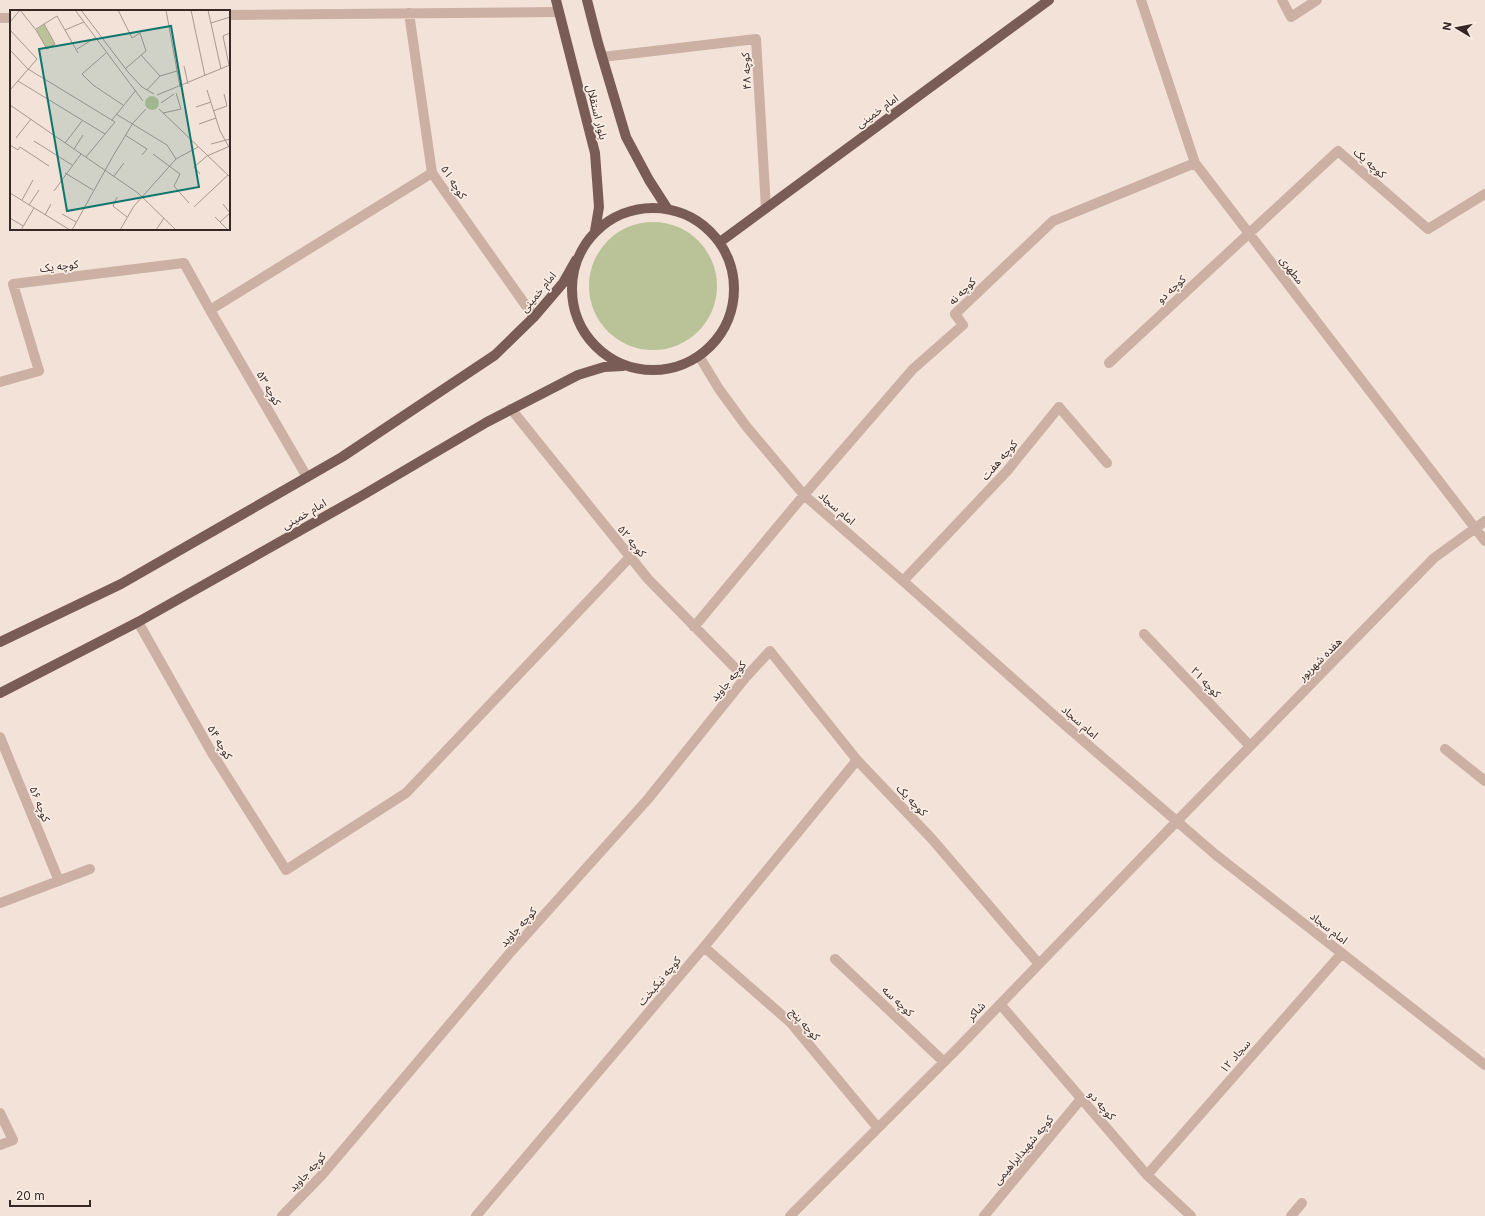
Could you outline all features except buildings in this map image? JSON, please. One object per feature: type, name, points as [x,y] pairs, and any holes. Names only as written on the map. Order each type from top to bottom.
[{"type":"main road","name":"بلوار استقلال","points":[[556,0],[595,153],[599,207],[595,231]]},
{"type":"main road","name":"بلوار استقلال","points":[[587,0],[626,137],[649,180],[667,208]]},
{"type":"main road","name":"امام خمینی","points":[[720,242],[1049,0]]},
{"type":"main road","points":[[641,208],[667,208],[688,215],[705,226],[720,242],[731,265],[734,290],[730,316],[718,339],[700,356],[675,368],[649,371],[623,366],[601,353],[584,334],[573,310],[571,284],[576,260],[584,244],[595,231],[616,216],[641,208]]},
{"type":"main road","name":"امام خمینی","points":[[0,642],[121,584],[342,457],[495,355],[534,317],[563,283],[576,260]]},
{"type":"main road","name":"امام خمینی","points":[[0,693],[138,622],[363,495],[511,409],[578,375],[604,367],[623,366]]},
{"type":"street","name":"مطهری","points":[[1141,0],[1195,163],[1485,541]]},
{"type":"street","points":[[1282,0],[1291,17],[1317,0]]},
{"type":"street","points":[[230,15],[559,12]]},
{"type":"street","name":"کوچه ۵۱","points":[[409,13],[432,173],[534,317]]},
{"type":"street","name":"کوچه ۴۸","points":[[602,57],[756,39],[766,208]]},
{"type":"street","name":"کوچه یک","points":[[1248,233],[1338,151],[1428,228],[1485,194]]},
{"type":"street","name":"کوچه نه","points":[[804,495],[913,369],[963,325],[955,314],[1053,221],[1195,163]]},
{"type":"street","points":[[210,310],[432,173]]},
{"type":"street","name":"کوچه دو","points":[[1109,363],[1248,233]]},
{"type":"street","name":"کوچه یک","points":[[0,382],[39,371],[14,284],[184,263],[210,310]]},
{"type":"street","name":"کوچه ۵۳","points":[[210,310],[307,477]]},
{"type":"street","name":"امام سجاد","points":[[700,356],[719,389],[746,426],[804,495],[1065,725],[1216,855],[1485,1065]]},
{"type":"street","name":"کوچه هفت","points":[[903,581],[1007,471],[1059,407],[1107,463]]},
{"type":"street","name":"کوچه ۵۲","points":[[511,409],[648,579],[745,678]]},
{"type":"street","points":[[694,627],[804,495]]},
{"type":"street","name":"هفده شهریور","points":[[1177,821],[1434,558],[1485,521]]},
{"type":"street","name":"کوچه ۵۴","points":[[138,622],[212,753],[286,870],[406,793],[630,557]]},
{"type":"street","name":"کوچه ۲۱","points":[[1144,634],[1250,746]]},
{"type":"street","name":"کوچه یک","points":[[770,651],[857,760],[932,838],[1038,964]]},
{"type":"street","name":"کوچه جاوید","points":[[282,1216],[322,1174],[509,954],[648,799],[745,678],[770,651]]},
{"type":"street","name":"کوچه ۵۶","points":[[0,737],[59,881]]},
{"type":"street","points":[[1445,749],[1485,781]]},
{"type":"street","name":"کوچه نیکبخت","points":[[476,1216],[704,947],[857,760]]},
{"type":"street","name":"شاکر","points":[[790,1216],[944,1062],[1177,821]]},
{"type":"street","points":[[0,903],[90,869]]},
{"type":"street","name":"کوچه پنج","points":[[704,947],[791,1023],[878,1128]]},
{"type":"street","name":"سجاد ۱۲","points":[[1147,1175],[1342,953]]},
{"type":"street","name":"کوچه سه","points":[[835,959],[944,1062]]},
{"type":"street","name":"کوچه دو","points":[[1000,1004],[1147,1175],[1192,1216]]},
{"type":"street","name":"کوچه شهیدایراهیمی","points":[[984,1216],[1081,1099]]},
{"type":"street","points":[[0,1114],[12,1140],[0,1145]]},
{"type":"street","points":[[1291,1216],[1302,1203]]},
{"type":"green space","points":[[647,222],[659,222],[678,227],[694,236],[703,245],[712,261],[716,274],[716,298],[712,311],[703,327],[694,336],[672,347],[659,350],[647,350],[628,345],[612,336],[603,327],[592,305],[589,292],[589,280],[594,261],[603,245],[612,236],[634,225]]}]
